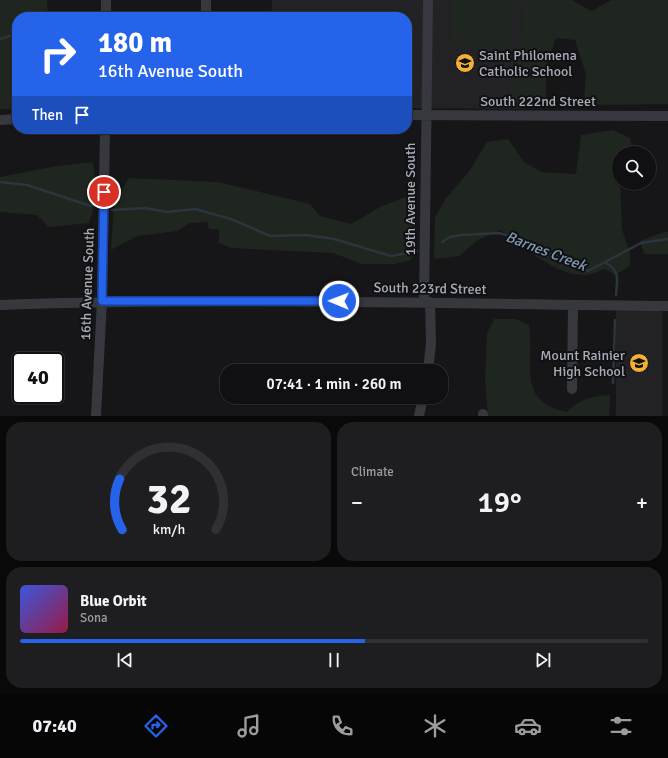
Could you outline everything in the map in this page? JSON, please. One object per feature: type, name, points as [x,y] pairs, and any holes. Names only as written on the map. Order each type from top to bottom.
[{"type":"street","points":[[106,0],[106,12]]},
{"type":"street","points":[[206,0],[206,12]]},
{"type":"street","name":"19th Avenue South","points":[[428,0],[425,115],[427,302],[431,343],[429,364]]},
{"type":"street","name":"South 222nd Street","points":[[412,115],[668,116]]},
{"type":"street","points":[[0,120],[12,119]]},
{"type":"street","name":"16th Avenue South","points":[[96,416],[102,301],[105,134]]},
{"type":"street","name":"South 223rd Street","points":[[0,305],[102,301],[427,302],[668,306]]},
{"type":"street","points":[[572,389],[574,305]]},
{"type":"street","points":[[419,416],[422,404]]},
{"type":"shaded area","points":[[0,0],[47,0],[48,12],[12,12],[12,109],[0,109]]},
{"type":"shaded area","name":"Saint Philomena Catholic School","points":[[272,0],[525,0],[522,109],[412,108],[412,12],[271,12]]},
{"type":"shaded area","points":[[452,0],[513,0],[512,46],[451,45]]},
{"type":"shaded area","points":[[525,0],[572,0],[591,11],[612,0],[668,0],[668,104],[589,105],[584,98],[586,74],[575,40],[556,38],[546,66],[546,100],[532,105],[515,107],[499,105],[485,100],[511,92],[520,51]]},
{"type":"shaded area","points":[[613,130],[630,138],[632,146],[612,146],[612,190],[620,190],[622,229],[630,254],[630,266],[615,275],[605,269],[587,275],[573,274],[550,265],[500,230],[478,240],[459,256],[434,259],[435,218],[446,198],[468,173],[487,142],[508,139],[524,162],[541,172],[576,174],[581,135]]},
{"type":"shaded area","points":[[93,162],[96,201],[89,223],[49,227],[37,215],[0,212],[0,177],[57,166]]},
{"type":"shaded area","points":[[129,178],[218,182],[310,204],[320,216],[351,224],[380,207],[408,196],[417,228],[411,260],[395,264],[362,264],[333,253],[231,248],[219,243],[219,229],[209,229],[207,222],[190,223],[177,231],[137,236],[111,250],[114,203]]},
{"type":"shaded area","points":[[664,232],[668,232],[668,254],[644,254],[640,241]]},
{"type":"shaded area","name":"Mount Rainier High School","points":[[616,310],[662,310],[662,416],[616,416]]},
{"type":"shaded area","points":[[494,319],[516,319],[529,325],[531,379],[534,390],[540,399],[551,407],[567,412],[581,401],[598,396],[610,395],[609,416],[488,416],[485,381],[487,334]]},
{"type":"waterway","points":[[0,39],[12,35]]},
{"type":"waterway","name":"Barnes Creek","points":[[0,182],[27,185],[91,206]]},
{"type":"waterway","name":"Barnes Creek","points":[[112,210],[145,208],[167,212],[195,209],[231,219],[270,236],[306,235],[334,239],[391,256],[417,251]]},
{"type":"waterway","name":"Barnes Creek","points":[[442,242],[450,237],[462,235],[499,233],[526,241],[588,271],[641,243],[668,239]]},
{"type":"waterway","points":[[605,262],[614,269],[616,273],[616,295]]},
{"type":"waterway","points":[[613,383],[615,320]]},
{"type":"place","name":"Saint Philomena Catholic School","points":[[465,63]]},
{"type":"place","name":"Mount Rainier High School","points":[[639,363]]},
{"type":"route","points":[[104,192],[102,301],[339,301]]}]
